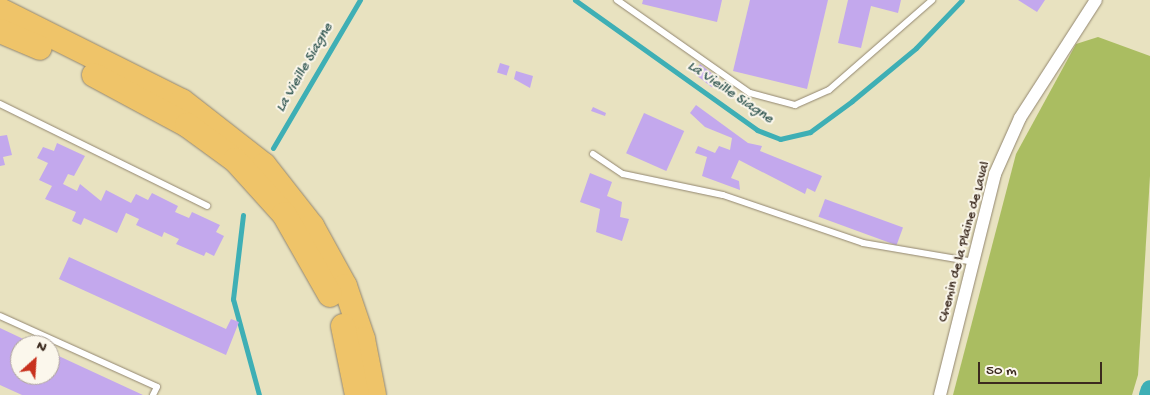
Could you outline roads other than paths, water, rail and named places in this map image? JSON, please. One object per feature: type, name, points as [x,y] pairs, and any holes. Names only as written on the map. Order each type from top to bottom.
[{"type":"highway","points":[[0,10],[182,101],[264,164],[296,203],[336,270],[363,339],[374,395]]},
{"type":"highway","points":[[0,31],[187,125],[254,178],[293,228],[322,277],[344,328],[355,390]]},
{"type":"street","name":"Chemin de la Plaine de Laval","points":[[940,395],[975,262],[994,174],[1020,118],[1096,0]]},
{"type":"lane","points":[[617,0],[750,93],[795,105],[829,90],[932,0]]},
{"type":"lane","points":[[0,104],[207,206]]},
{"type":"lane","points":[[593,154],[623,174],[723,195],[863,243],[975,262]]},
{"type":"lane","points":[[0,316],[156,387],[153,395]]},
{"type":"waterway","name":"La Vieille Siagne","points":[[273,148],[360,0]]},
{"type":"waterway","name":"La Vieille Siagne","points":[[575,0],[757,130],[780,139],[810,132],[852,101],[916,48],[962,0]]},
{"type":"waterway","name":"La Vieille Siagne","points":[[243,215],[233,299],[259,395]]},
{"type":"waterway","points":[[1148,395],[1150,389]]}]
